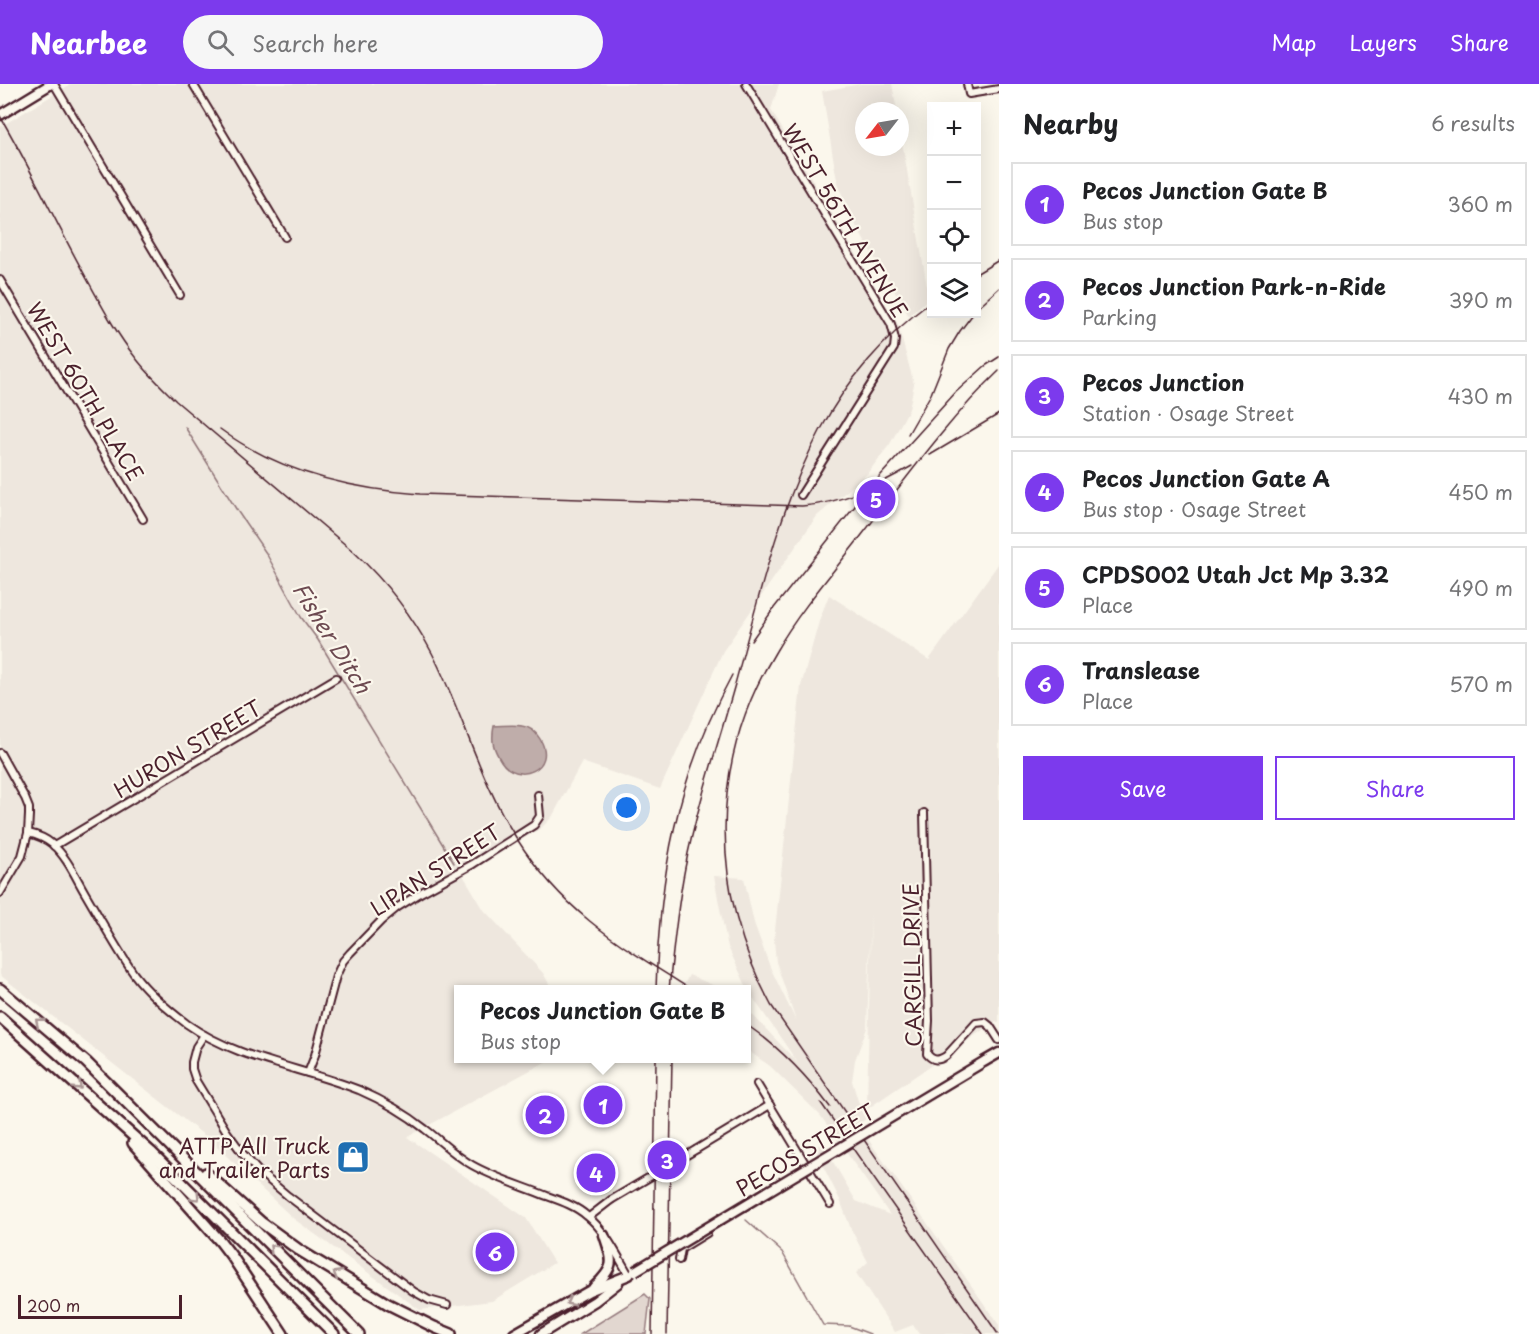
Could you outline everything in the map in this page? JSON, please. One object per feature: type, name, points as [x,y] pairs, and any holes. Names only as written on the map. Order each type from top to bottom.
[{"type":"highway","points":[[0,989],[109,1082],[217,1183],[276,1234],[388,1304],[451,1334]]},
{"type":"highway","points":[[0,1017],[151,1152],[334,1334]]},
{"type":"highway","points":[[86,1062],[359,1334]]},
{"type":"highway","points":[[92,1100],[220,1240],[283,1334]]},
{"type":"highway","points":[[434,1327],[444,1334]]},
{"type":"main road","points":[[0,115],[52,84]]},
{"type":"main road","name":"PECOS STREET","points":[[541,1334],[595,1301],[632,1273],[999,1053]]},
{"type":"main road","points":[[589,1291],[603,1278],[611,1264],[611,1256],[604,1235]]},
{"type":"main road","name":"PECOS STREET","points":[[514,1334],[589,1291],[632,1273]]},
{"type":"street","points":[[52,84],[180,296]]},
{"type":"street","points":[[193,84],[285,237]]},
{"type":"street","name":"WEST 56TH AVENUE","points":[[746,84],[891,324],[895,339],[894,348],[801,495]]},
{"type":"street","points":[[968,84],[969,94],[999,89]]},
{"type":"street","name":"WEST 60TH PLACE","points":[[0,279],[143,519]]},
{"type":"street","name":"HURON STREET","points":[[54,846],[336,678]]},
{"type":"street","points":[[0,753],[29,808],[28,833],[22,856],[0,893]]},
{"type":"street","name":"LIPAN STREET","points":[[308,1073],[336,976],[343,961],[381,921],[398,908],[534,825],[540,816],[538,795]]},
{"type":"street","name":"CARGILL DRIVE","points":[[924,813],[929,1021],[927,1054],[930,1058],[940,1060],[976,1023],[985,1022],[999,1040]]},
{"type":"street","points":[[28,833],[39,836],[54,846],[69,865],[116,948],[141,982],[171,1012],[204,1035],[250,1056],[358,1090],[382,1101],[414,1121],[471,1164],[565,1202],[589,1217],[632,1273]]},
{"type":"street","points":[[204,1035],[196,1047],[192,1062],[194,1077],[227,1132],[251,1164],[288,1196],[413,1291],[429,1300],[447,1305]]},
{"type":"street","points":[[757,1084],[830,1204]]},
{"type":"street","points":[[589,1217],[611,1200],[770,1105]]},
{"type":"street","points":[[678,1260],[681,1249],[809,1169]]},
{"type":"shaded area","points":[[71,84],[779,84],[771,110],[898,325],[914,384],[909,409],[890,444],[867,474],[817,516],[723,651],[660,789],[582,762],[552,817],[541,828],[463,875],[484,910],[543,973],[550,985],[454,985],[454,1063],[544,1063],[407,1137],[526,1218],[554,1263],[492,1301],[420,1310],[294,1219],[205,1136],[0,975],[0,127]]},
{"type":"shaded area","points":[[861,84],[892,84],[895,102],[855,102],[855,156],[904,156],[927,286],[927,300],[909,316],[858,230],[840,190],[822,91]]},
{"type":"shaded area","points":[[999,563],[999,1023],[996,1021],[867,1109],[871,913],[867,1028],[855,1060],[852,1081],[858,1101],[867,1118],[858,1125],[999,1325],[999,1334],[919,1334],[913,1325],[895,1332],[856,1273],[868,1262],[814,1148],[822,1143],[856,1201],[890,1215],[820,1115],[770,1066],[751,1053],[751,1013],[798,1063],[751,995],[751,985],[746,985],[728,947],[714,876],[744,878],[754,923],[770,967],[796,1021],[776,962],[774,940],[801,686],[820,618],[829,595],[929,660]]},
{"type":"shaded area","points":[[519,725],[535,732],[544,750],[544,759],[540,766],[525,773],[508,768],[494,748],[494,726]]},
{"type":"shaded area","points":[[689,975],[713,985],[684,985]]},
{"type":"shaded area","points":[[645,1294],[650,1299],[646,1334],[581,1334]]},
{"type":"waterway","name":"Fisher Ditch","points":[[185,427],[266,553],[301,617],[318,640],[454,863]]},
{"type":"waterway","name":"Fisher Ditch","points":[[746,1220],[782,1252],[823,1325],[849,1326],[870,1334]]},
{"type":"railway","points":[[0,116],[104,309],[140,363],[176,401],[354,552],[407,612],[443,676],[492,794],[517,839],[535,865],[554,887],[595,925],[617,942],[684,985]]},
{"type":"railway","points":[[981,271],[999,260]]},
{"type":"railway","points":[[981,304],[999,288]]},
{"type":"railway","points":[[670,985],[680,898],[695,822],[761,588],[793,491],[820,431],[842,394],[883,344],[927,305]]},
{"type":"railway","points":[[908,434],[931,394],[949,349],[970,318]]},
{"type":"railway","points":[[751,641],[774,608],[871,486],[956,392],[985,366],[999,357]]},
{"type":"railway","points":[[998,1334],[771,1005],[751,962],[736,917],[728,872],[725,827],[728,782],[738,737],[754,693],[776,651],[807,604],[929,448],[999,371]]},
{"type":"railway","points":[[930,455],[999,414]]},
{"type":"railway","points":[[220,429],[266,457],[315,476],[367,488],[420,494],[802,506],[846,497],[912,466]]},
{"type":"railway","points":[[656,985],[661,906],[674,827],[697,751],[732,675]]},
{"type":"railway","points":[[751,1028],[792,1063],[830,1107]]},
{"type":"railway","points":[[652,1334],[656,1063]]},
{"type":"railway","points":[[667,1334],[672,1063]]},
{"type":"railway","points":[[821,1103],[983,1334]]},
{"type":"place","name":"CPDS002 Utah Jct Mp 3.32","points":[[876,499]]},
{"type":"place","name":"Pecos Junction Gate B","points":[[603,1105]]},
{"type":"place","name":"Pecos Junction Park-n-Ride","points":[[545,1115]]},
{"type":"place","name":"ATTP All Truck and Trailer Parts","points":[[353,1157]]},
{"type":"place","name":"Pecos Junction","points":[[667,1160]]},
{"type":"place","name":"Pecos Junction Gate A","points":[[596,1173]]},
{"type":"place","name":"Translease","points":[[495,1252]]}]
